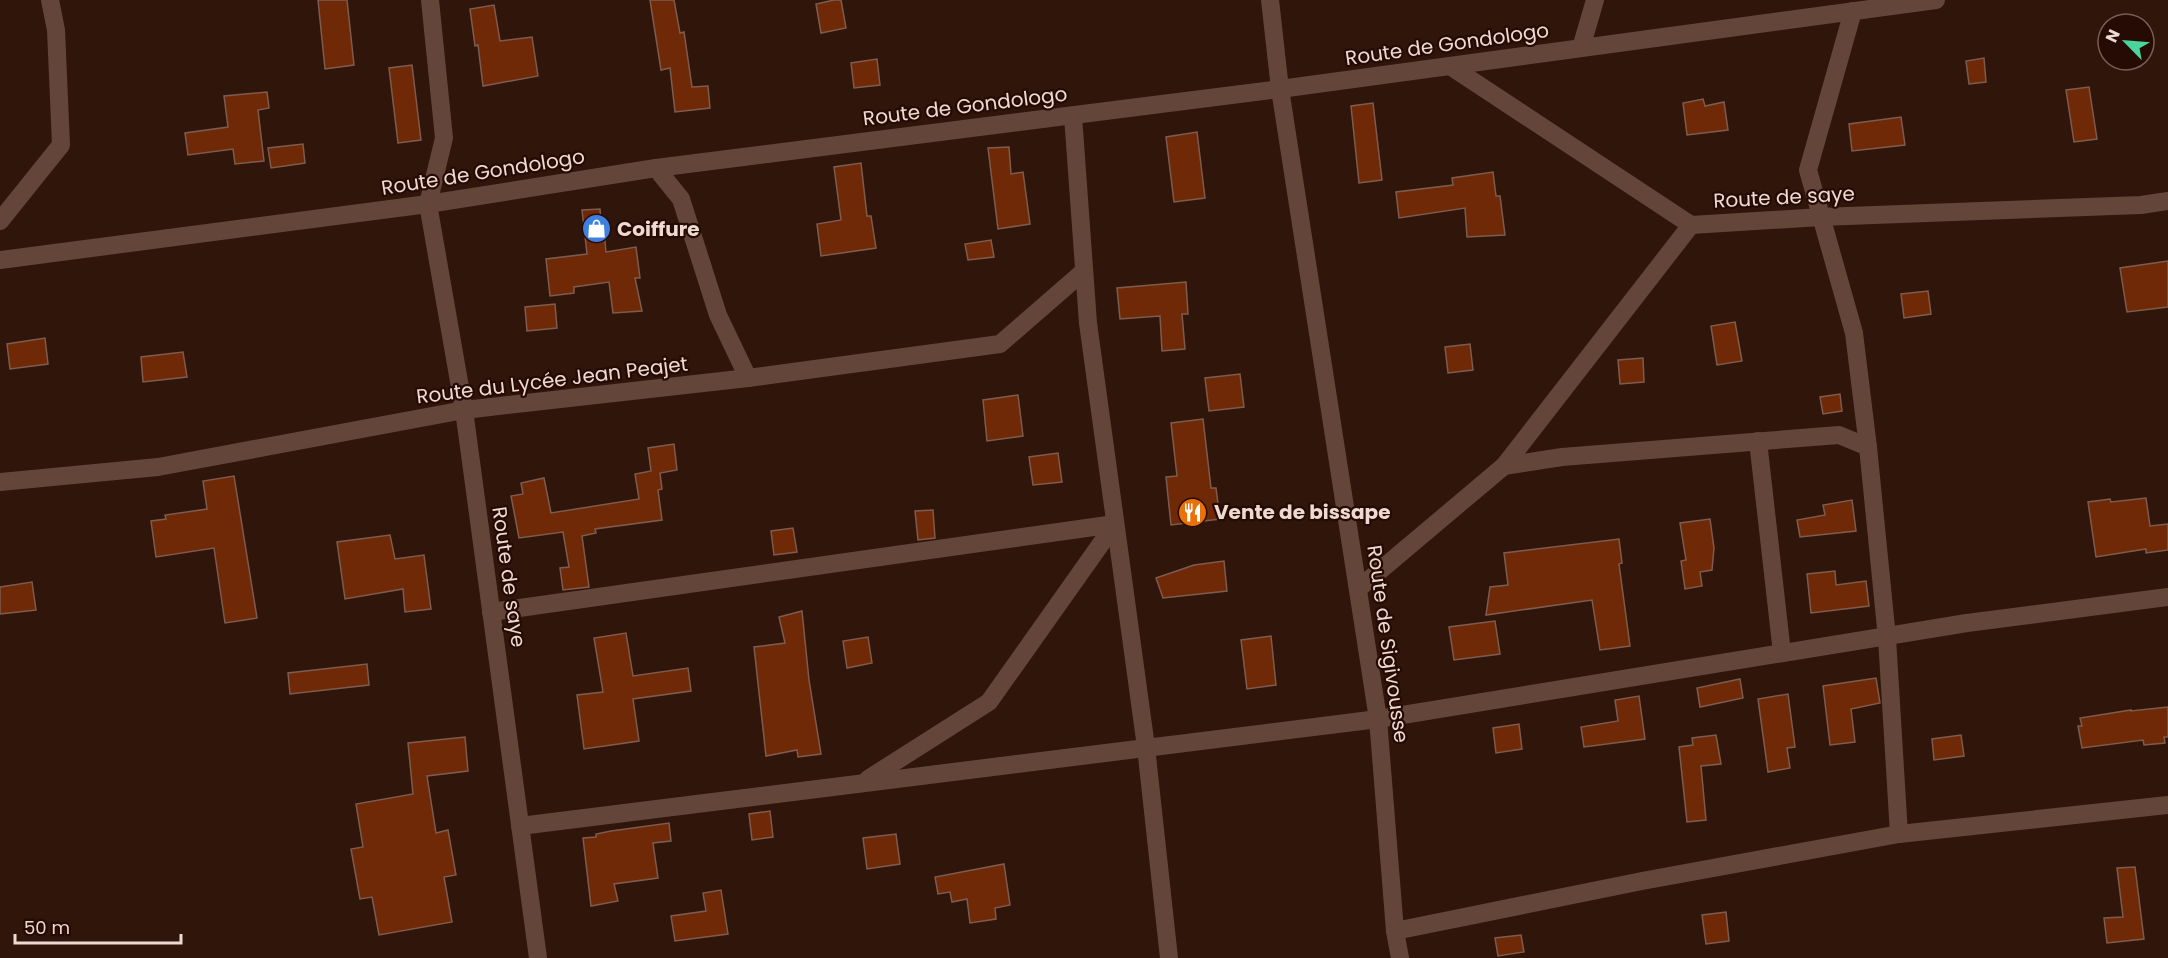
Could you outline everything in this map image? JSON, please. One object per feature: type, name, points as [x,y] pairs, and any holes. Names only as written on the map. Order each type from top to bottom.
[{"type":"street","points":[[0,221],[61,145],[56,30],[50,0]]},
{"type":"street","points":[[428,204],[444,138],[430,0]]},
{"type":"street","name":"Route de Sigivousse","points":[[1270,0],[1280,89],[1378,719],[1395,931],[1400,958]]},
{"type":"street","points":[[1581,48],[1595,0]]},
{"type":"street","name":"Route de Gondologo","points":[[0,260],[428,204],[656,168],[1280,89],[1936,0]]},
{"type":"street","points":[[1853,11],[1808,170],[1854,333],[1887,638],[1899,834]]},
{"type":"street","name":"Route de saye","points":[[1450,66],[1691,225],[1821,217],[2141,205],[2168,201]]},
{"type":"street","points":[[1072,116],[1088,323],[1146,747],[1169,958]]},
{"type":"street","points":[[656,168],[681,199],[718,315],[748,378]]},
{"type":"street","name":"Route de saye","points":[[428,204],[464,410],[538,958]]},
{"type":"street","points":[[1358,588],[1504,466],[1691,225]]},
{"type":"street","name":"Route du Lycée Jean Peajet","points":[[0,482],[158,467],[464,410],[748,378],[1000,344],[1084,271]]},
{"type":"street","points":[[1504,466],[1562,457],[1839,435],[1868,447]]},
{"type":"street","points":[[1758,441],[1782,653]]},
{"type":"street","points":[[491,612],[1115,524]]},
{"type":"street","points":[[862,783],[989,702],[1115,524]]},
{"type":"street","points":[[520,826],[1378,719],[1887,638],[1967,623],[2168,597]]},
{"type":"street","points":[[1395,931],[1642,880],[1899,834],[2168,805]]},
{"type":"building","points":[[318,0],[347,0],[354,65],[325,69]]},
{"type":"building","points":[[650,0],[674,0],[680,33],[684,32],[692,87],[708,86],[710,108],[675,112],[670,68],[661,70]]},
{"type":"building","points":[[841,0],[846,28],[821,33],[816,4]]},
{"type":"building","points":[[494,5],[500,41],[532,37],[538,76],[483,86],[478,45],[475,46],[470,9]]},
{"type":"building","points":[[1984,58],[1986,82],[1969,84],[1966,61]]},
{"type":"building","points":[[877,59],[880,85],[854,88],[851,63]]},
{"type":"building","points":[[412,65],[421,140],[398,143],[389,68]]},
{"type":"building","points":[[2089,87],[2097,139],[2074,142],[2066,90]]},
{"type":"building","points":[[267,92],[269,108],[258,110],[264,161],[235,164],[233,149],[188,155],[185,133],[228,127],[224,96]]},
{"type":"building","points":[[1703,99],[1705,106],[1724,102],[1728,130],[1687,135],[1683,103]]},
{"type":"building","points":[[1373,103],[1382,180],[1359,183],[1351,106]]},
{"type":"building","points":[[1901,117],[1905,145],[1852,151],[1849,124]]},
{"type":"building","points":[[1197,132],[1205,198],[1174,202],[1166,137]]},
{"type":"building","points":[[303,144],[305,163],[271,168],[268,148]]},
{"type":"building","points":[[1009,147],[1011,174],[1023,172],[1030,224],[998,229],[988,148]]},
{"type":"building","points":[[861,163],[867,216],[871,216],[876,248],[821,256],[817,224],[841,220],[834,167]]},
{"type":"building","points":[[1493,172],[1496,196],[1500,196],[1505,235],[1467,237],[1465,208],[1399,218],[1396,192],[1453,185],[1452,178]]},
{"type":"building","points":[[600,209],[606,252],[636,247],[640,278],[635,278],[642,311],[613,313],[609,282],[574,287],[574,293],[550,296],[546,259],[587,254],[582,210]]},
{"type":"building","points":[[991,240],[994,257],[968,260],[965,244]]},
{"type":"building","points":[[2168,261],[2168,307],[2127,312],[2120,268]]},
{"type":"building","points":[[1186,282],[1188,314],[1182,314],[1185,349],[1162,351],[1160,316],[1120,319],[1117,288]]},
{"type":"building","points":[[1928,291],[1931,314],[1904,318],[1901,294]]},
{"type":"building","points":[[555,304],[557,328],[527,331],[525,307]]},
{"type":"building","points":[[1735,322],[1742,361],[1717,365],[1711,326]]},
{"type":"building","points":[[45,338],[48,364],[10,369],[7,344]]},
{"type":"building","points":[[1470,344],[1473,370],[1448,373],[1445,347]]},
{"type":"building","points":[[183,352],[187,377],[143,382],[141,357]]},
{"type":"building","points":[[1643,358],[1644,382],[1620,384],[1618,360]]},
{"type":"building","points":[[1240,374],[1244,407],[1209,411],[1205,378]]},
{"type":"building","points":[[1840,394],[1842,411],[1823,414],[1820,397]]},
{"type":"building","points":[[1018,395],[1023,436],[987,441],[983,400]]},
{"type":"building","points":[[1203,419],[1211,488],[1216,488],[1220,519],[1171,525],[1166,477],[1177,476],[1171,423]]},
{"type":"building","points":[[674,444],[677,470],[660,473],[662,489],[658,490],[662,520],[595,529],[596,533],[582,536],[589,587],[563,590],[560,568],[569,567],[563,532],[519,538],[511,496],[523,494],[521,483],[544,478],[551,513],[639,499],[635,474],[651,471],[648,448]]},
{"type":"building","points":[[1058,453],[1062,482],[1033,485],[1029,457]]},
{"type":"building","points":[[234,476],[257,618],[225,623],[214,548],[156,557],[151,521],[166,519],[165,515],[207,509],[203,481]]},
{"type":"building","points":[[2146,498],[2150,526],[2168,524],[2168,550],[2146,553],[2146,549],[2096,557],[2088,502]]},
{"type":"building","points":[[1852,500],[1856,531],[1800,537],[1797,520],[1825,515],[1823,505]]},
{"type":"building","points":[[933,510],[935,538],[918,540],[915,511]]},
{"type":"building","points":[[1710,519],[1714,548],[1712,570],[1700,572],[1702,586],[1685,589],[1681,561],[1686,560],[1680,523]]},
{"type":"building","points":[[793,528],[797,552],[774,555],[771,531]]},
{"type":"building","points":[[390,535],[395,559],[424,555],[431,609],[405,612],[403,589],[345,599],[337,542]]},
{"type":"building","points":[[1619,539],[1622,563],[1619,564],[1630,646],[1600,650],[1592,600],[1486,615],[1490,587],[1508,585],[1504,553]]},
{"type":"building","points":[[1224,561],[1227,591],[1163,598],[1156,578],[1194,565]]},
{"type":"building","points":[[1835,571],[1836,585],[1866,581],[1869,606],[1811,613],[1807,574]]},
{"type":"building","points":[[32,582],[36,610],[0,614],[0,587]]},
{"type":"building","points":[[802,611],[809,680],[821,754],[798,757],[797,750],[766,756],[754,647],[785,643],[779,617]]},
{"type":"building","points":[[1495,621],[1500,654],[1454,660],[1449,627]]},
{"type":"building","points":[[626,633],[633,676],[688,668],[691,691],[633,699],[639,741],[584,749],[577,695],[603,692],[594,638]]},
{"type":"building","points":[[1271,636],[1276,685],[1247,689],[1241,640]]},
{"type":"building","points":[[868,637],[872,663],[847,668],[843,641]]},
{"type":"building","points":[[367,664],[369,685],[290,694],[288,673]]},
{"type":"building","points":[[1876,678],[1880,703],[1851,709],[1855,742],[1830,745],[1823,686]]},
{"type":"building","points":[[1740,679],[1743,698],[1700,707],[1697,688]]},
{"type":"building","points":[[1788,694],[1795,747],[1787,748],[1790,768],[1768,772],[1758,699]]},
{"type":"building","points":[[1639,696],[1645,739],[1584,747],[1581,727],[1618,721],[1615,700]]},
{"type":"building","points":[[2168,707],[2168,737],[2164,737],[2165,743],[2144,745],[2143,740],[2082,748],[2078,726],[2082,726],[2080,718]]},
{"type":"building","points":[[1519,724],[1522,749],[1496,753],[1493,728]]},
{"type":"building","points":[[1716,735],[1721,764],[1701,766],[1706,820],[1687,822],[1679,747],[1693,745],[1692,738]]},
{"type":"building","points":[[1961,735],[1964,756],[1934,760],[1932,739]]},
{"type":"building","points":[[465,737],[468,771],[427,776],[436,833],[448,830],[456,875],[444,877],[452,922],[379,935],[372,897],[360,899],[351,849],[363,847],[356,804],[413,794],[408,743]]},
{"type":"building","points":[[770,811],[773,837],[752,840],[749,814]]},
{"type":"building","points":[[669,823],[671,841],[653,843],[658,878],[614,884],[618,901],[591,906],[583,838],[596,837],[596,834],[611,831]]},
{"type":"building","points":[[896,834],[900,864],[867,869],[863,838]]},
{"type":"building","points":[[1004,864],[1010,905],[995,908],[996,919],[970,923],[967,899],[952,902],[950,892],[938,894],[935,877]]},
{"type":"building","points":[[2135,867],[2144,939],[2107,943],[2104,918],[2123,917],[2117,868]]},
{"type":"building","points":[[721,890],[728,934],[675,941],[671,916],[706,911],[703,893]]},
{"type":"building","points":[[1726,912],[1729,941],[1706,944],[1702,915]]},
{"type":"building","points":[[1521,935],[1524,952],[1498,956],[1495,938]]},
{"type":"place","name":"Coiffure","points":[[596,229]]},
{"type":"place","name":"Vente de bissape","points":[[1193,512]]}]
